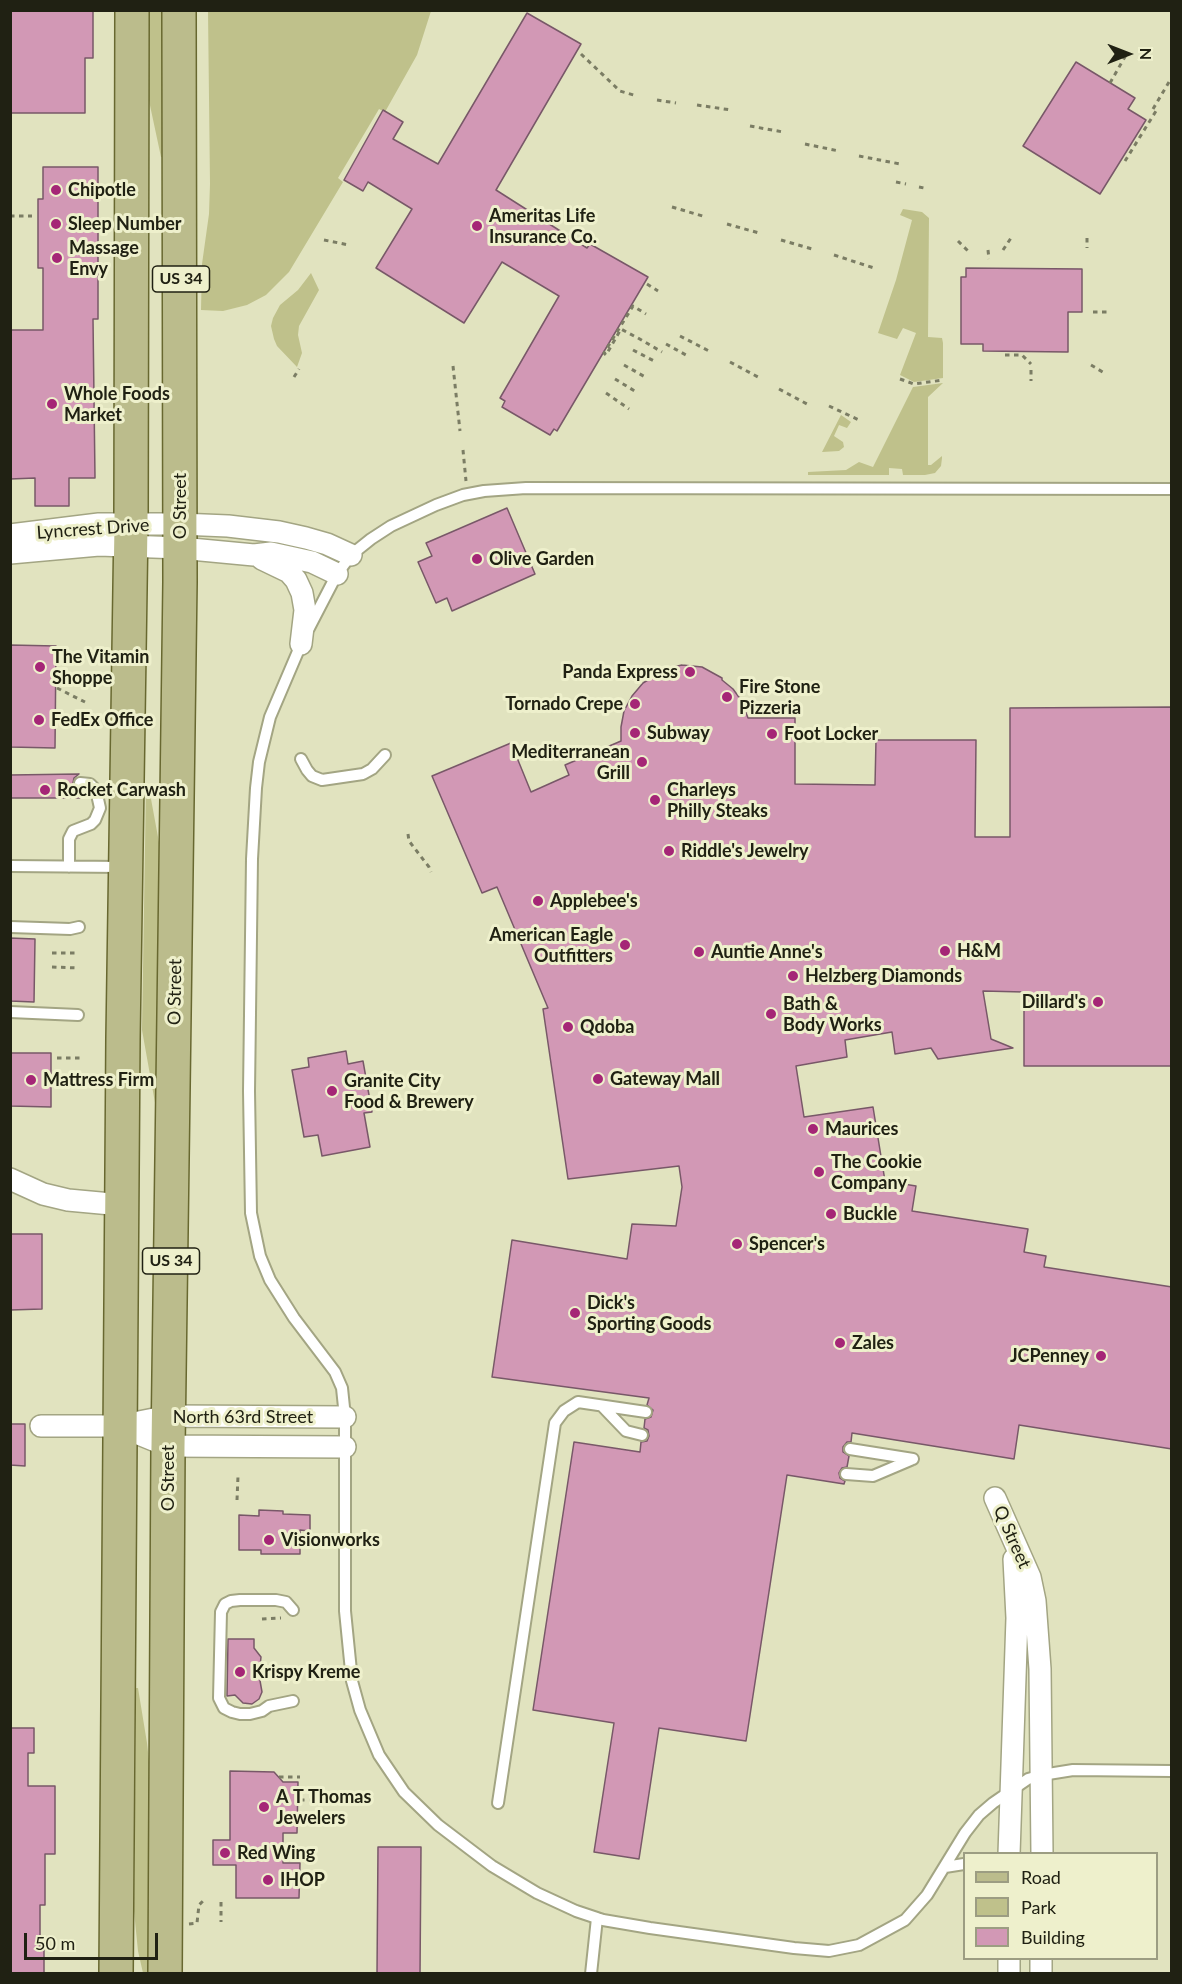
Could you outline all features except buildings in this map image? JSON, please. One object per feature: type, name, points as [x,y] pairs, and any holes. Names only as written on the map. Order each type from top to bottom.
[{"type":"main road","name":"US 34","points":[[116,1974],[119,1426],[131,535],[132,10]]},
{"type":"main road","name":"O Street","points":[[165,1974],[180,536],[179,10]]},
{"type":"street","name":"Lyncrest Drive","points":[[10,535],[86,526],[131,535],[180,536],[279,532],[327,544],[351,555]]},
{"type":"street","name":"Lyncrest Drive","points":[[10,553],[92,545],[131,535]]},
{"type":"street","name":"Lyncrest Drive","points":[[180,536],[254,555],[271,553],[290,556],[312,562],[338,574]]},
{"type":"street","points":[[254,555],[279,566],[296,579],[302,593],[305,610],[301,644]]},
{"type":"street","points":[[10,1179],[43,1194],[68,1200],[122,1205]]},
{"type":"street","name":"North 63rd Street","points":[[119,1426],[169,1431],[345,1417]]},
{"type":"street","points":[[41,1426],[119,1426]]},
{"type":"street","name":"North 63rd Street","points":[[119,1426],[345,1447]]},
{"type":"street","name":"Q Street","points":[[1009,1852],[1017,1592],[1012,1549],[995,1498],[1030,1578],[1035,1600],[1039,1648],[1042,1852]]},
{"type":"lane","points":[[1172,489],[504,489],[463,495],[436,505],[391,526],[371,539],[351,555],[324,596],[270,717],[259,762],[252,859],[249,1188],[255,1235],[263,1264],[281,1299],[335,1372],[342,1388],[345,1417],[345,1599],[352,1681],[360,1710],[379,1755],[404,1792],[421,1810],[460,1843],[492,1866],[537,1893],[597,1918],[650,1928],[794,1948],[829,1951],[844,1949],[873,1938],[905,1920],[922,1902],[965,1833],[979,1815],[1028,1779],[1073,1770],[1172,1771]]},
{"type":"lane","points":[[302,759],[306,770],[312,776],[322,780],[363,774],[372,769],[385,754]]},
{"type":"lane","points":[[69,867],[69,839],[73,831],[91,824],[100,808],[96,790],[90,784],[80,783]]},
{"type":"lane","points":[[10,866],[126,867]]},
{"type":"lane","points":[[10,927],[70,929],[79,927]]},
{"type":"lane","points":[[10,1012],[78,1015]]},
{"type":"lane","points":[[498,1803],[555,1424],[564,1411],[578,1402],[646,1412]]},
{"type":"lane","points":[[602,1406],[626,1431],[642,1436]]},
{"type":"lane","points":[[846,1474],[873,1476],[913,1459],[850,1449]]},
{"type":"lane","points":[[292,1701],[269,1706],[262,1711],[240,1714],[224,1708],[219,1698],[221,1612],[225,1604],[240,1600],[276,1600],[286,1602],[293,1610]]},
{"type":"lane","points":[[945,1868],[963,1864]]},
{"type":"lane","points":[[591,1974],[597,1918]]},
{"type":"path","points":[[581,54],[620,91],[637,96]]},
{"type":"path","points":[[1110,83],[1126,55]]},
{"type":"path","points":[[1125,162],[1169,82]]},
{"type":"path","points":[[657,100],[676,104]]},
{"type":"path","points":[[697,105],[731,110]]},
{"type":"path","points":[[750,126],[783,132]]},
{"type":"path","points":[[805,144],[839,151]]},
{"type":"path","points":[[858,156],[900,164]]},
{"type":"path","points":[[896,183],[906,184]]},
{"type":"path","points":[[672,207],[706,218]]},
{"type":"path","points":[[10,216],[32,216]]},
{"type":"path","points":[[727,224],[759,233]]},
{"type":"path","points":[[1003,250],[1011,238]]},
{"type":"path","points":[[1086,238],[1086,248]]},
{"type":"path","points":[[324,240],[349,245]]},
{"type":"path","points":[[781,240],[812,249]]},
{"type":"path","points":[[958,241],[968,251]]},
{"type":"path","points":[[988,250],[989,259]]},
{"type":"path","points":[[834,255],[874,268]]},
{"type":"path","points":[[646,284],[658,291]]},
{"type":"path","points":[[646,314],[633,306],[604,353],[606,355],[621,329],[662,352]]},
{"type":"path","points":[[1093,312],[1108,312]]},
{"type":"path","points":[[680,336],[709,351]]},
{"type":"path","points":[[666,344],[686,355]]},
{"type":"path","points":[[633,350],[656,363]]},
{"type":"path","points":[[1005,355],[1022,355],[1031,364]]},
{"type":"path","points":[[730,362],[758,377]]},
{"type":"path","points":[[624,364],[647,378]]},
{"type":"path","points":[[1091,364],[1106,374]]},
{"type":"path","points":[[453,366],[460,431]]},
{"type":"path","points":[[294,377],[299,369]]},
{"type":"path","points":[[1031,370],[1031,381]]},
{"type":"path","points":[[900,378],[914,384],[943,380]]},
{"type":"path","points":[[615,379],[638,393]]},
{"type":"path","points":[[779,389],[807,404]]},
{"type":"path","points":[[606,393],[629,409]]},
{"type":"path","points":[[829,406],[859,420]]},
{"type":"path","points":[[463,450],[466,479]]},
{"type":"path","points":[[57,688],[85,702]]},
{"type":"path","points":[[408,834],[409,841],[431,872]]},
{"type":"path","points":[[52,953],[78,953]]},
{"type":"path","points":[[52,967],[78,968]]},
{"type":"path","points":[[57,1058],[84,1058]]},
{"type":"path","points":[[237,1500],[238,1476]]},
{"type":"path","points":[[262,1619],[283,1618]]},
{"type":"path","points":[[279,1777],[300,1777]]},
{"type":"path","points":[[300,1800],[330,1800]]},
{"type":"path","points":[[188,1924],[197,1923],[199,1905],[203,1901]]},
{"type":"path","points":[[221,1902],[221,1922]]},
{"type":"green space","points":[[147,11],[163,11],[163,157],[161,157],[148,96]]},
{"type":"green space","points":[[208,11],[431,11],[417,55],[385,112],[379,109],[338,178],[343,182],[289,272],[266,295],[247,305],[223,311],[201,310],[202,264],[209,214],[210,184]]},
{"type":"green space","points":[[903,209],[922,212],[929,218],[928,337],[942,338],[943,378],[914,382],[900,375],[916,333],[903,328],[897,339],[878,333],[896,280],[912,220],[900,215]]},
{"type":"green space","points":[[311,273],[319,290],[299,326],[298,335],[302,353],[297,367],[277,346],[271,326],[280,305],[298,290]]},
{"type":"green space","points":[[943,383],[928,397],[928,465],[942,456],[941,466],[935,473],[903,475],[902,469],[889,468],[889,475],[808,475],[808,472],[846,470],[859,462],[873,467],[913,387]]},
{"type":"green space","points":[[841,415],[851,422],[847,428],[839,425],[834,436],[843,442],[844,447],[839,451],[822,452]]},
{"type":"green space","points":[[146,788],[149,788],[160,848],[157,1114],[142,1030]]},
{"type":"green space","points":[[136,1688],[138,1688],[147,1743],[152,1789],[151,1973],[143,1973],[134,1911]]},
{"type":"place","name":"Chipotle","points":[[56,190]]},
{"type":"place","name":"Sleep Number","points":[[56,224]]},
{"type":"place","name":"Ameritas Life Insurance Co.","points":[[477,226]]},
{"type":"place","name":"Massage Envy","points":[[57,258]]},
{"type":"place","name":"Whole Foods Market","points":[[52,404]]},
{"type":"place","name":"Olive Garden","points":[[477,559]]},
{"type":"place","name":"The Vitamin Shoppe","points":[[40,667]]},
{"type":"place","name":"Panda Express","points":[[690,672]]},
{"type":"place","name":"Fire Stone Pizzeria","points":[[727,697]]},
{"type":"place","name":"Tornado Crepe","points":[[635,704]]},
{"type":"place","name":"FedEx Office","points":[[39,720]]},
{"type":"place","name":"Subway","points":[[635,733]]},
{"type":"place","name":"Foot Locker","points":[[772,734]]},
{"type":"place","name":"Mediterranean Grill","points":[[642,762]]},
{"type":"place","name":"Rocket Carwash","points":[[45,790]]},
{"type":"place","name":"Charleys Philly Steaks","points":[[655,800]]},
{"type":"place","name":"Riddle's Jewelry","points":[[669,851]]},
{"type":"place","name":"Applebee's","points":[[538,901]]},
{"type":"place","name":"American Eagle Outfitters","points":[[625,945]]},
{"type":"place","name":"H&M","points":[[945,951]]},
{"type":"place","name":"Auntie Anne's","points":[[699,952]]},
{"type":"place","name":"Helzberg Diamonds","points":[[793,976]]},
{"type":"place","name":"Dillard's","points":[[1098,1002]]},
{"type":"place","name":"Bath & Body Works","points":[[771,1014]]},
{"type":"place","name":"Qdoba","points":[[568,1027]]},
{"type":"place","name":"Gateway Mall","points":[[598,1079]]},
{"type":"place","name":"Mattress Firm","points":[[31,1080]]},
{"type":"place","name":"Granite City Food & Brewery","points":[[332,1091]]},
{"type":"place","name":"Maurices","points":[[813,1129]]},
{"type":"place","name":"The Cookie Company","points":[[819,1172]]},
{"type":"place","name":"Buckle","points":[[831,1214]]},
{"type":"place","name":"Spencer's","points":[[737,1244]]},
{"type":"place","name":"Dick's Sporting Goods","points":[[575,1313]]},
{"type":"place","name":"Zales","points":[[840,1343]]},
{"type":"place","name":"JCPenney","points":[[1101,1356]]},
{"type":"place","name":"Visionworks","points":[[269,1540]]},
{"type":"place","name":"Krispy Kreme","points":[[240,1672]]},
{"type":"place","name":"A T Thomas Jewelers","points":[[264,1807]]},
{"type":"place","name":"Red Wing","points":[[225,1853]]},
{"type":"place","name":"IHOP","points":[[268,1880]]}]
